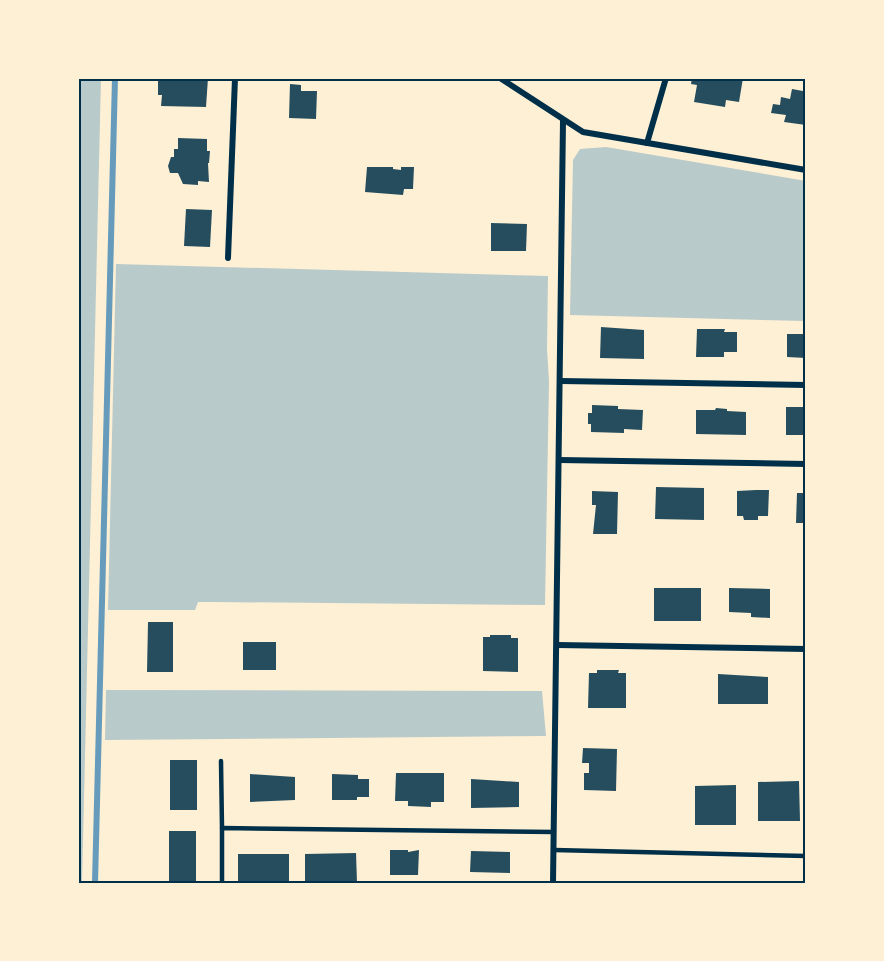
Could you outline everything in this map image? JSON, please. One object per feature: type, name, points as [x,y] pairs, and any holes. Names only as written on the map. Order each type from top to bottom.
[{"type":"street","points":[[228,258],[235,78]]},
{"type":"street","points":[[500,78],[583,132],[806,170]]},
{"type":"street","points":[[647,143],[666,78]]},
{"type":"street","points":[[552,883],[563,121]]},
{"type":"street","points":[[561,381],[806,385]]},
{"type":"street","points":[[559,460],[806,464]]},
{"type":"street","points":[[557,645],[806,649]]},
{"type":"lane","points":[[221,761],[222,883]]},
{"type":"lane","points":[[222,828],[554,832]]},
{"type":"lane","points":[[554,850],[806,856]]},
{"type":"shaded area","points":[[78,78],[101,78],[82,883],[78,883]]},
{"type":"shaded area","points":[[606,147],[806,181],[806,321],[570,315],[573,160],[580,149]]},
{"type":"shaded area","points":[[116,264],[548,276],[549,381],[545,605],[198,602],[195,610],[108,610]]},
{"type":"shaded area","points":[[106,690],[542,691],[546,736],[105,740]]},
{"type":"building","points":[[158,78],[208,78],[206,107],[161,106],[162,95],[158,95]]},
{"type":"building","points":[[692,78],[743,78],[739,102],[726,100],[725,107],[694,102],[697,85],[691,84]]},
{"type":"building","points":[[290,84],[301,85],[301,91],[317,91],[316,119],[289,118]]},
{"type":"building","points":[[792,89],[803,91],[803,95],[806,95],[806,125],[784,122],[786,115],[771,113],[773,104],[780,105],[781,97],[790,99]]},
{"type":"building","points":[[178,138],[207,139],[207,151],[210,151],[209,182],[198,181],[198,185],[183,184],[178,173],[170,173],[168,166],[171,157],[174,157],[174,149],[178,149]]},
{"type":"building","points":[[367,167],[393,167],[393,169],[401,170],[401,167],[414,167],[413,189],[404,189],[403,195],[365,192]]},
{"type":"building","points":[[186,209],[212,210],[210,247],[184,246]]},
{"type":"building","points":[[491,223],[527,224],[526,251],[491,251]]},
{"type":"building","points":[[601,327],[644,330],[644,359],[600,358]]},
{"type":"building","points":[[697,329],[725,329],[724,332],[737,332],[737,352],[724,352],[724,357],[696,357]]},
{"type":"building","points":[[787,334],[806,334],[806,358],[787,357]]},
{"type":"building","points":[[592,405],[643,410],[642,430],[624,429],[624,433],[591,432],[588,413],[592,413]]},
{"type":"building","points":[[786,407],[806,407],[806,435],[786,435]]},
{"type":"building","points":[[716,408],[746,412],[746,435],[696,434],[696,410],[715,410]]},
{"type":"building","points":[[656,487],[704,488],[704,520],[655,519]]},
{"type":"building","points":[[769,490],[768,516],[758,516],[758,520],[744,520],[743,516],[737,516],[737,491]]},
{"type":"building","points":[[592,491],[618,492],[617,534],[593,534],[596,505],[592,505]]},
{"type":"building","points":[[797,493],[806,493],[806,523],[796,523]]},
{"type":"building","points":[[654,588],[701,588],[701,621],[654,621]]},
{"type":"building","points":[[729,588],[770,589],[770,618],[751,617],[751,613],[729,612]]},
{"type":"building","points":[[148,622],[173,622],[173,672],[147,672]]},
{"type":"building","points":[[490,635],[511,635],[511,638],[518,638],[518,672],[483,671],[483,637],[490,637]]},
{"type":"building","points":[[243,642],[276,642],[276,670],[243,670]]},
{"type":"building","points":[[597,670],[619,670],[618,673],[626,673],[626,708],[588,708],[589,673],[597,673]]},
{"type":"building","points":[[718,674],[768,677],[768,704],[718,704]]},
{"type":"building","points":[[583,748],[617,749],[616,791],[584,790],[584,773],[589,773],[589,763],[582,763]]},
{"type":"building","points":[[170,760],[197,760],[197,810],[170,810]]},
{"type":"building","points":[[396,773],[444,773],[444,802],[431,802],[431,807],[408,806],[408,801],[395,801]]},
{"type":"building","points":[[250,774],[295,777],[295,800],[250,802]]},
{"type":"building","points":[[332,774],[358,775],[358,779],[369,779],[369,797],[357,797],[357,800],[332,800]]},
{"type":"building","points":[[471,779],[519,782],[519,807],[471,808]]},
{"type":"building","points":[[799,781],[800,821],[758,821],[758,782]]},
{"type":"building","points":[[736,785],[736,825],[695,825],[695,786]]},
{"type":"building","points":[[169,831],[196,831],[196,881],[169,881]]},
{"type":"building","points":[[390,850],[408,850],[408,852],[419,850],[418,875],[390,875]]},
{"type":"building","points":[[471,851],[510,852],[510,873],[470,872]]},
{"type":"building","points":[[356,853],[357,883],[305,883],[305,854]]},
{"type":"building","points":[[238,854],[289,854],[289,883],[238,883]]},
{"type":"waterway","points":[[95,883],[115,78]]}]
